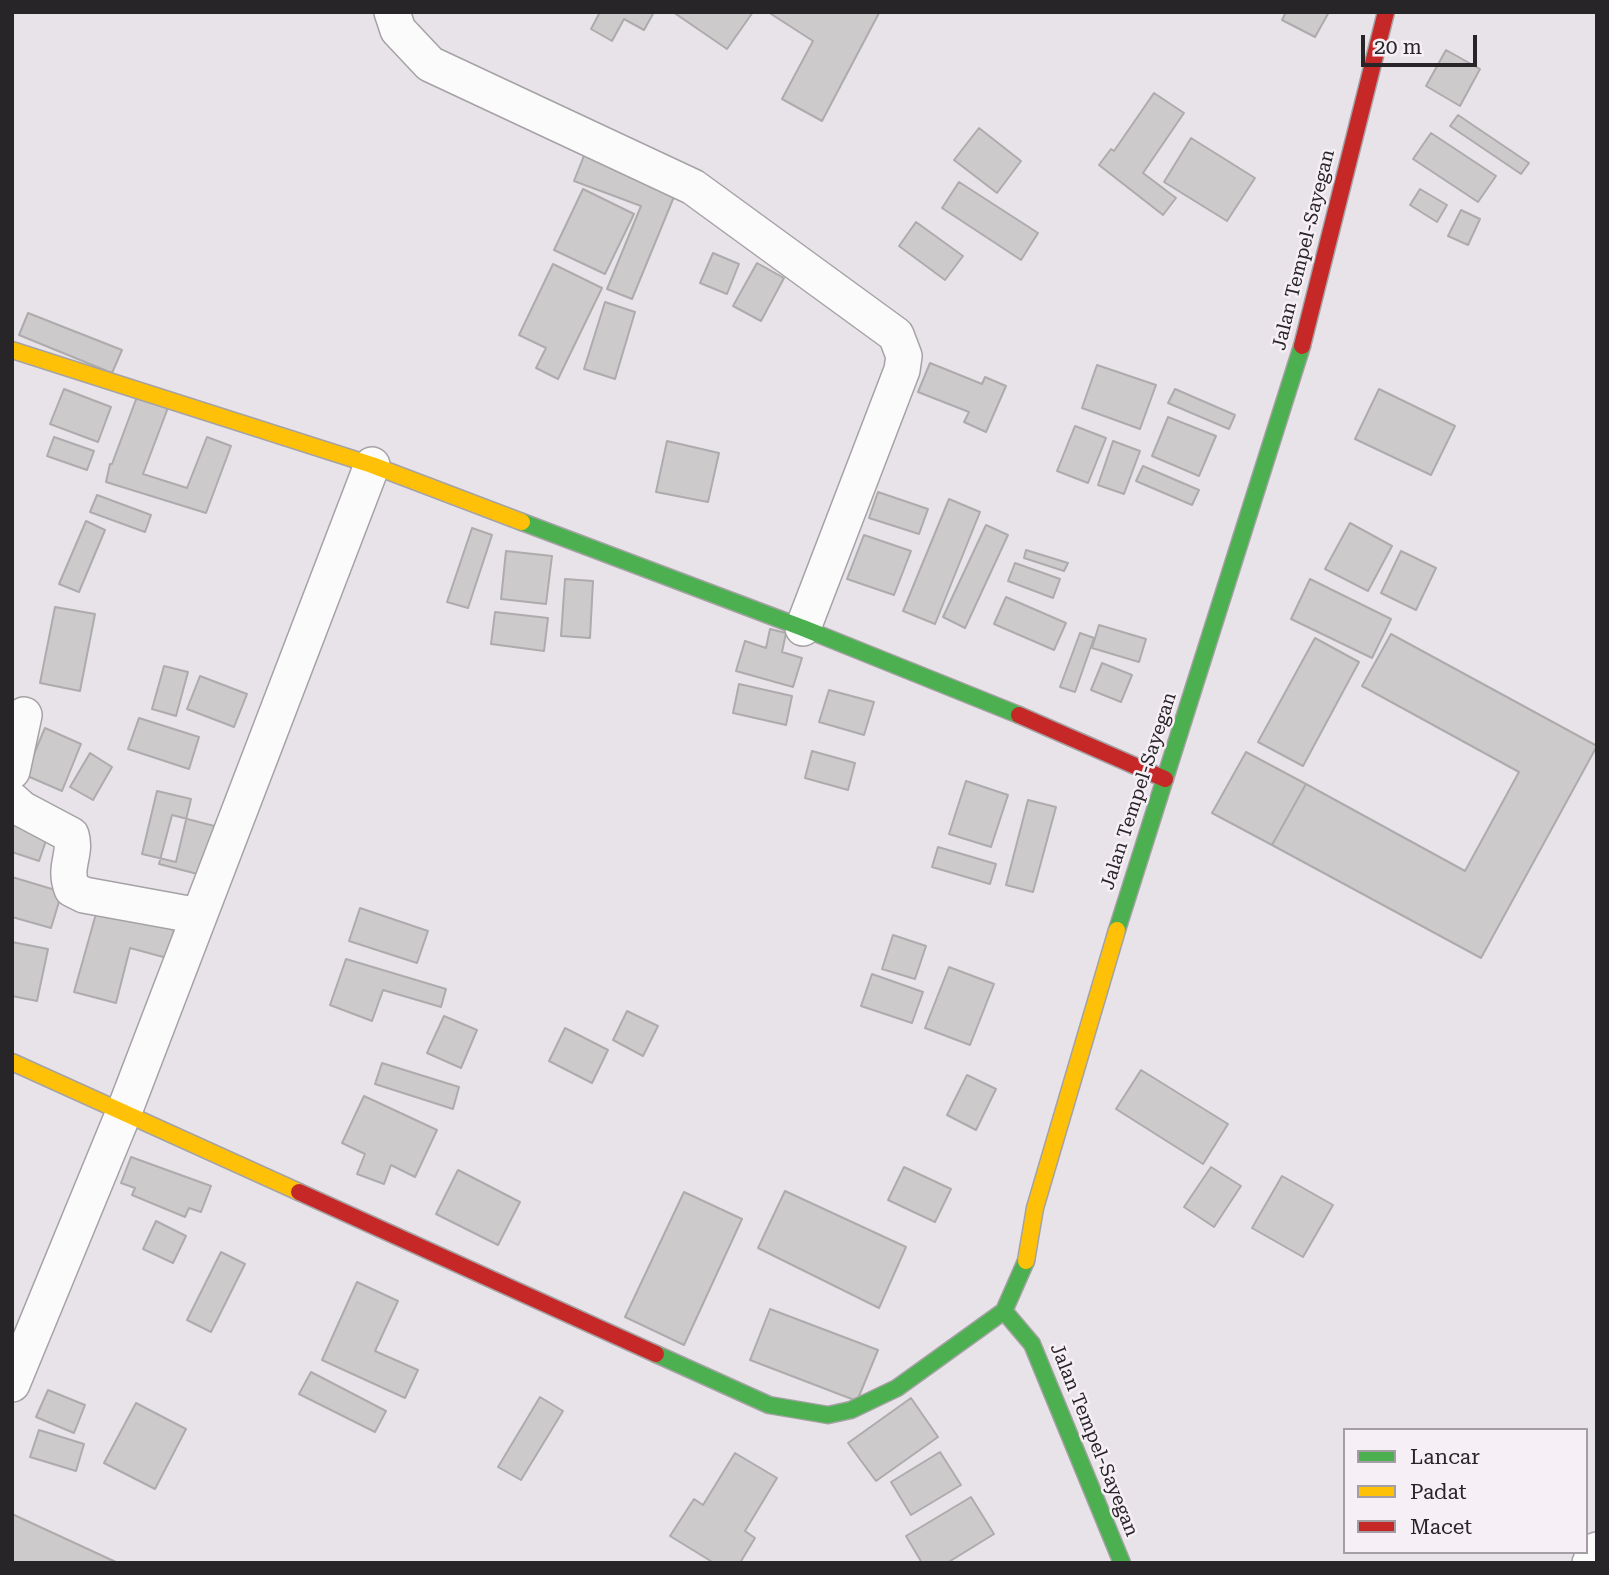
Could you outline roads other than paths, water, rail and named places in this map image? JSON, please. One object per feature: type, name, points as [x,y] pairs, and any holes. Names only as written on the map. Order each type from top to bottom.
[{"type":"street","points":[[392,12],[398,30],[430,64],[693,187],[896,335],[904,356],[902,370],[803,628]]},
{"type":"street","name":"Jalan Tempel-Sayegan","points":[[1122,1563],[1032,1344],[1004,1311],[1029,1253],[1035,1208],[1058,1129],[1165,779],[1301,351],[1386,12]]},
{"type":"street","points":[[12,350],[372,465],[803,628],[1046,726],[1165,779]]},
{"type":"street","points":[[12,1384],[124,1112],[372,465]]},
{"type":"street","points":[[12,771],[24,715]]},
{"type":"street","points":[[12,800],[22,809],[71,835],[73,843],[66,874],[72,889],[85,895],[199,916]]},
{"type":"street","points":[[12,1062],[769,1405],[826,1415],[864,1405],[904,1382],[1004,1311]]},
{"type":"street","points":[[1590,1563],[1597,1550]]}]
